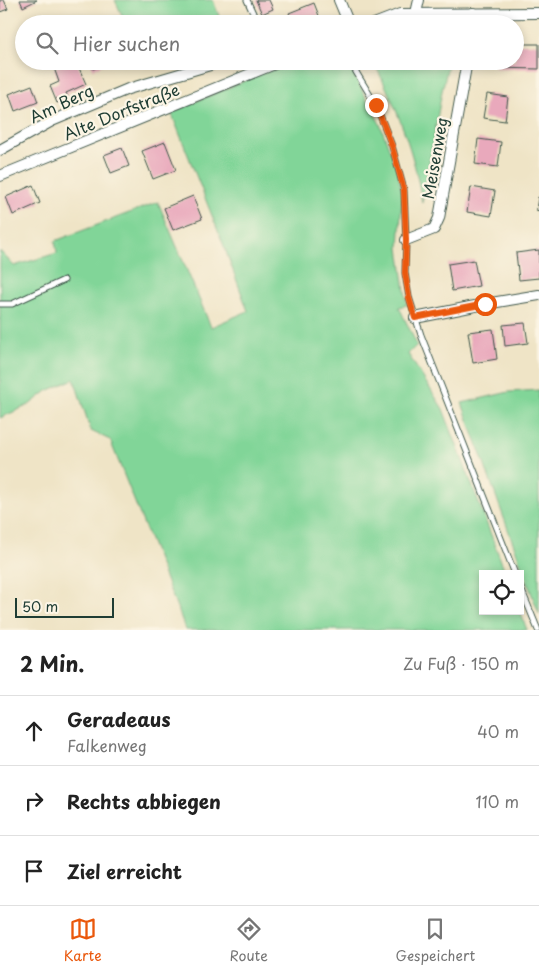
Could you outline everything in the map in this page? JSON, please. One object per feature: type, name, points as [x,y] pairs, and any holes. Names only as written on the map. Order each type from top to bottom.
[{"type":"street","points":[[339,0],[345,15]]},
{"type":"street","points":[[416,13],[420,0]]},
{"type":"street","points":[[397,15],[416,13],[435,15]]},
{"type":"street","points":[[524,15],[539,14]]},
{"type":"street","name":"Am Berg","points":[[0,150],[52,122],[128,89],[193,70]]},
{"type":"street","name":"Alte Dorfstraße","points":[[0,176],[260,70]]},
{"type":"street","name":"Meisenweg","points":[[406,240],[434,229],[439,218],[465,70]]},
{"type":"street","points":[[415,318],[539,295]]},
{"type":"lane","points":[[247,0],[254,15]]},
{"type":"lane","points":[[355,70],[376,105],[392,146],[404,190],[405,273],[415,318],[514,570]]},
{"type":"lane","points":[[0,304],[12,304],[64,280]]},
{"type":"lane","points":[[524,596],[538,630]]},
{"type":"green space","points":[[115,0],[213,0],[219,15],[122,15]]},
{"type":"green space","points":[[271,70],[352,70],[380,124],[398,172],[402,194],[399,248],[407,305],[399,307],[417,345],[408,354],[443,409],[504,570],[479,570],[479,615],[521,615],[527,630],[186,630],[110,440],[91,431],[74,379],[47,391],[29,405],[0,418],[0,251],[14,266],[57,253],[55,241],[158,202],[211,327],[248,311],[171,112]]},
{"type":"green space","points":[[377,70],[447,70],[422,203],[415,166],[404,130]]},
{"type":"green space","points":[[539,390],[539,614],[462,403],[509,392]]},
{"type":"building","points":[[0,0],[4,0],[8,9],[0,12]]},
{"type":"building","points":[[20,0],[37,0],[23,7]]},
{"type":"building","points":[[256,0],[269,0],[273,9],[262,14]]},
{"type":"building","points":[[314,3],[319,15],[290,15],[289,13]]},
{"type":"building","points":[[524,44],[539,44],[539,69],[524,69]]},
{"type":"building","points":[[55,70],[80,70],[86,84],[66,93],[68,98],[57,103],[50,86],[59,82]]},
{"type":"building","points":[[32,85],[38,102],[15,111],[9,94]]},
{"type":"building","points":[[487,94],[508,97],[505,121],[483,118]]},
{"type":"building","points":[[478,139],[501,142],[498,167],[475,164]]},
{"type":"building","points":[[165,142],[176,170],[153,179],[142,151]]},
{"type":"building","points":[[122,148],[129,166],[111,173],[104,155]]},
{"type":"building","points":[[33,185],[40,203],[13,215],[6,197]]},
{"type":"building","points":[[471,187],[495,191],[491,216],[467,212]]},
{"type":"building","points":[[193,196],[202,219],[173,230],[164,208]]},
{"type":"building","points":[[539,197],[539,211],[536,210]]},
{"type":"building","points":[[539,250],[539,278],[519,280],[516,253]]},
{"type":"building","points":[[474,260],[479,286],[452,291],[448,264]]},
{"type":"building","points":[[525,323],[528,343],[505,346],[503,325]]},
{"type":"building","points":[[493,329],[497,359],[473,363],[468,332]]},
{"type":"route","points":[[376,105],[392,146],[404,190],[405,273],[415,318],[485,304]]}]
